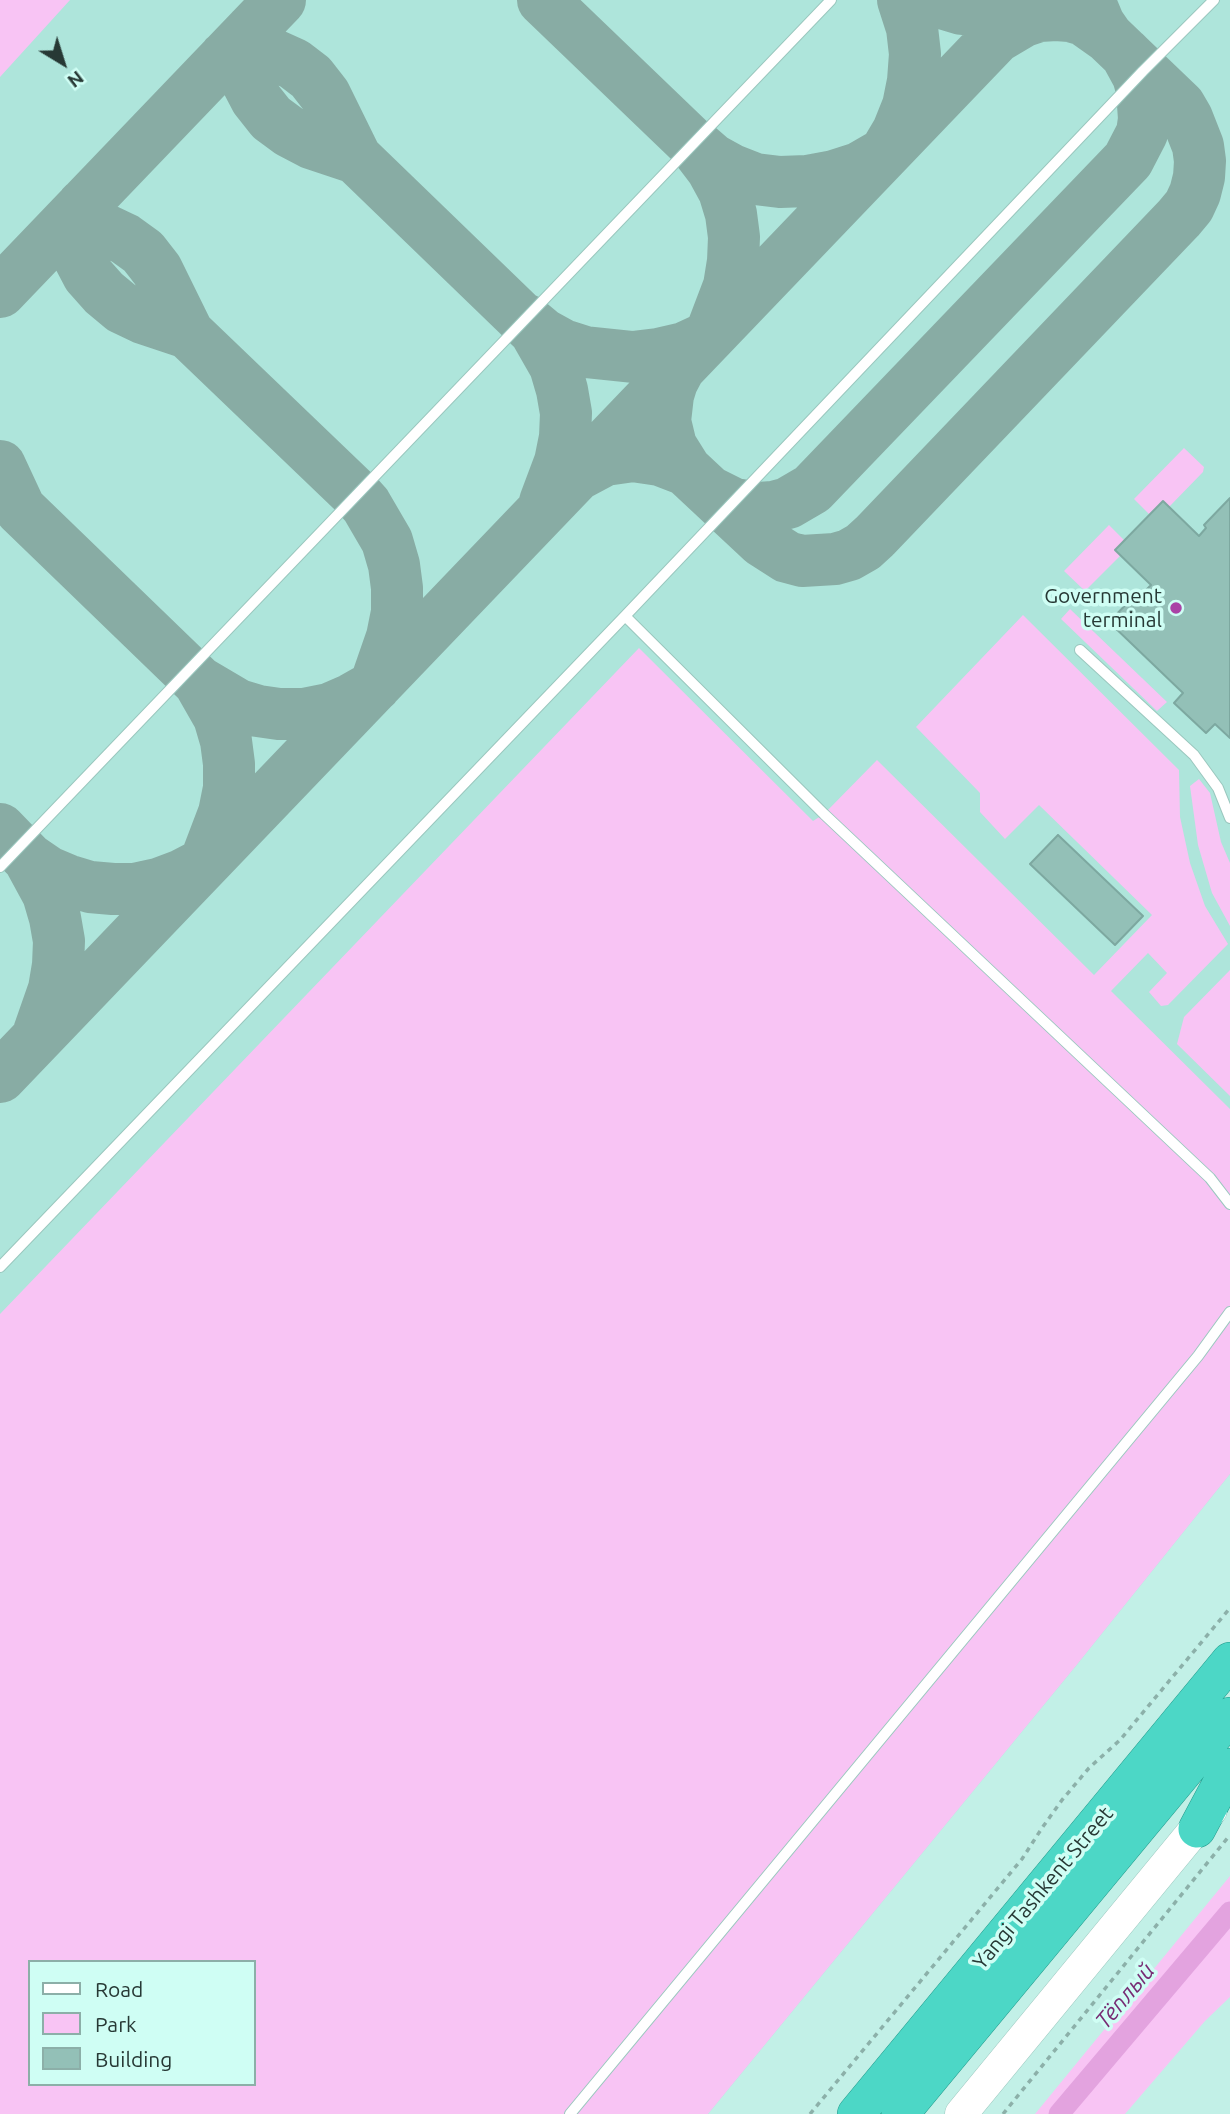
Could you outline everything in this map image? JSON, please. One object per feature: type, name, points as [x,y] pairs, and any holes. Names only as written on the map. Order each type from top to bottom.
[{"type":"highway","name":"Yangi Tashkent Street","points":[[856,2114],[1230,1661]]},
{"type":"highway","name":"Yangi Tashkent Street","points":[[900,2114],[1230,1716]]},
{"type":"highway","points":[[1097,1877],[1230,1737]]},
{"type":"highway","points":[[1214,1832],[1230,1767]]},
{"type":"main road","points":[[961,2114],[1214,1832],[1230,1785]]},
{"type":"lane","points":[[0,867],[831,0]]},
{"type":"lane","points":[[0,1267],[1143,71],[1214,0]]},
{"type":"lane","points":[[625,615],[824,814],[1210,1178],[1230,1204]]},
{"type":"lane","points":[[1080,650],[1194,755],[1218,788],[1230,818]]},
{"type":"lane","points":[[570,2114],[1189,1367],[1230,1312]]},
{"type":"path","points":[[810,2114],[1022,1859],[1069,1792],[1089,1768],[1120,1740],[1230,1608]]},
{"type":"path","points":[[1003,2114],[1214,1832]]},
{"type":"shaded area","points":[[0,0],[1230,0],[1230,1474],[708,2114],[0,2114]]},
{"type":"green space","points":[[0,0],[70,0],[0,77]]},
{"type":"green space","points":[[1184,448],[1204,467],[1203,472],[1169,507],[1163,501],[1149,514],[1134,499]]},
{"type":"green space","points":[[1109,525],[1124,540],[1115,550],[1121,555],[1085,591],[1064,571]]},
{"type":"green space","points":[[1070,609],[1167,702],[1157,711],[1061,619]]},
{"type":"green space","points":[[1023,615],[1179,770],[1180,817],[1190,863],[1205,906],[1228,944],[1168,1005],[1161,1006],[1149,992],[1167,973],[1148,953],[1111,991],[1230,1109],[1230,1474],[708,2114],[0,2114],[0,1314],[639,648],[813,821],[824,814],[877,760],[1094,975],[1152,915],[1039,805],[1005,839],[980,812],[980,793],[916,727]]},
{"type":"green space","points":[[1199,779],[1210,793],[1221,842],[1230,863],[1230,926],[1212,893],[1198,845],[1190,786]]},
{"type":"green space","points":[[1230,970],[1230,1096],[1177,1044],[1184,1017]]},
{"type":"green space","points":[[1230,1876],[1230,1997],[1205,2021],[1125,2114],[1035,2114]]},
{"type":"building","name":"Government terminal","points":[[1230,498],[1230,738],[1215,724],[1206,733],[1174,703],[1183,693],[1109,622],[1139,591],[1142,594],[1151,585],[1115,550],[1163,501],[1199,536],[1206,528],[1204,525]]},
{"type":"building","points":[[1058,835],[1143,916],[1115,945],[1030,864]]},
{"type":"waterway","name":"Тёплый","points":[[1059,2114],[1230,1912]]},
{"type":"taxiway","points":[[0,292],[280,0]]},
{"type":"taxiway","points":[[525,319],[543,334],[563,345],[585,352],[633,357],[684,348],[710,336],[729,286],[733,261],[731,214],[724,191],[712,169],[693,144],[543,0]]},
{"type":"taxiway","points":[[697,146],[712,159],[732,170],[755,179],[780,182],[834,176],[859,168],[885,153],[908,106],[913,81],[915,54],[912,28],[903,0]]},
{"type":"taxiway","points":[[932,0],[962,9],[982,11],[1043,9]]},
{"type":"taxiway","points":[[0,1077],[1032,0]]},
{"type":"taxiway","points":[[997,37],[1024,21],[1039,16],[1056,15],[1084,20],[1108,37],[1089,0]]},
{"type":"taxiway","points":[[252,29],[244,53],[245,78],[256,99],[271,118],[311,143],[356,158]]},
{"type":"taxiway","points":[[686,470],[762,541],[787,557],[802,561],[835,559],[863,547],[875,536],[1189,206],[1199,177],[1200,161],[1198,146],[1187,118],[1180,106],[1108,37]]},
{"type":"taxiway","points":[[225,57],[249,52],[274,55],[294,64],[311,77],[325,95],[356,158],[535,331],[555,366],[566,413],[560,462],[545,502]]},
{"type":"taxiway","points":[[710,492],[734,504],[759,508],[788,503],[812,489],[1128,160],[1142,133],[1144,119],[1142,90],[1126,54]]},
{"type":"taxiway","points":[[83,205],[77,228],[77,254],[88,275],[122,308],[188,333]]},
{"type":"taxiway","points":[[56,234],[81,227],[106,230],[143,252],[157,270],[188,333],[357,495],[387,541],[394,565],[397,612],[392,637],[375,686],[329,709],[304,714],[279,714],[238,705],[199,682]]},
{"type":"taxiway","points":[[575,476],[605,460],[633,456],[660,460],[686,470],[671,446],[665,421],[668,395],[681,365]]},
{"type":"taxiway","points":[[0,466],[20,509],[199,682],[219,717],[229,764],[229,788],[224,813],[205,863],[182,875],[135,889],[90,887],[48,872],[29,859]]},
{"type":"taxiway","points":[[0,829],[29,859],[48,894],[55,918],[59,941],[58,965],[54,989],[39,1032]]},
{"type":"place","name":"Government terminal","points":[[1176,608]]}]
